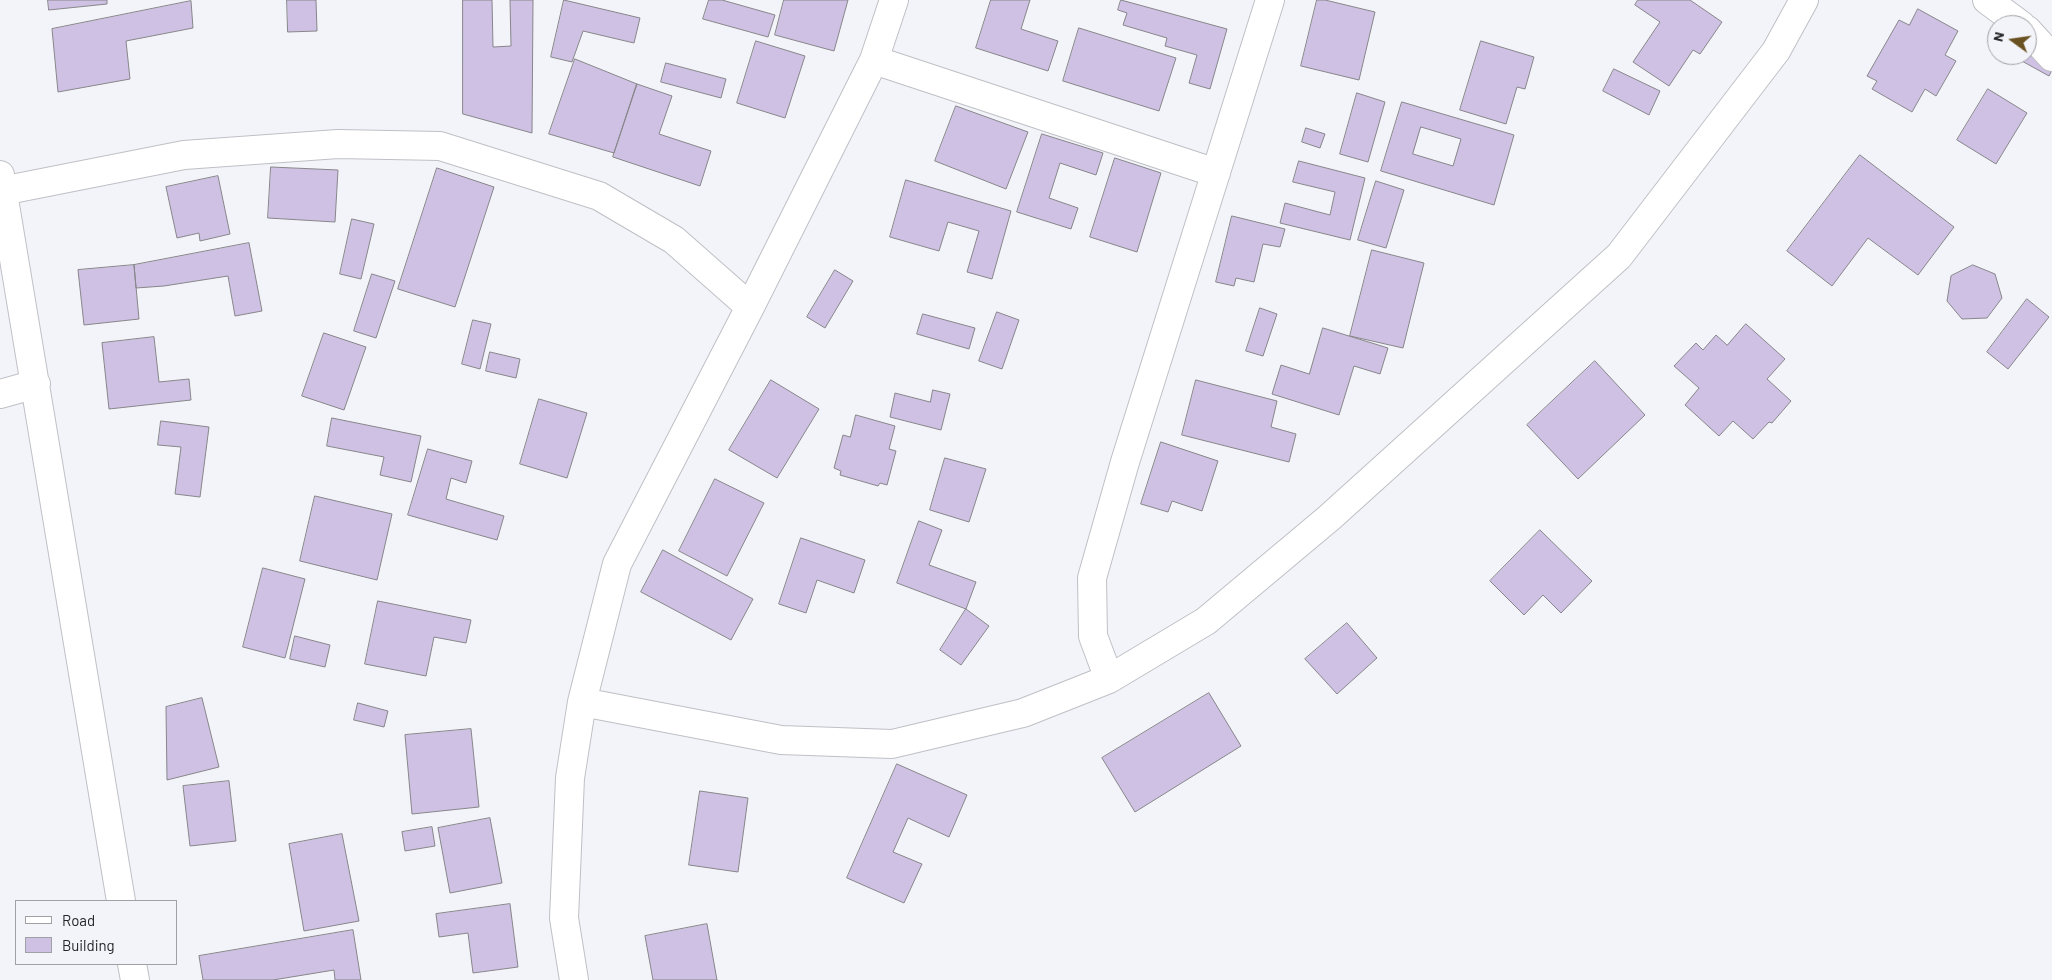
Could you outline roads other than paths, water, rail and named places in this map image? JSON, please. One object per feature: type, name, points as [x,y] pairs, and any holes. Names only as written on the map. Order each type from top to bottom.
[{"type":"street","points":[[574,980],[564,918],[570,778],[582,702],[617,564],[750,307],[874,60],[894,0]]},
{"type":"street","points":[[1109,679],[1094,636],[1092,578],[1125,462],[1270,0]]},
{"type":"street","points":[[582,702],[781,740],[892,744],[1023,713],[1109,679],[1214,615],[1329,518],[1619,256],[1776,50],[1804,0]]},
{"type":"street","points":[[1987,0],[2007,15]]},
{"type":"street","points":[[2037,41],[2052,57]]},
{"type":"street","points":[[874,60],[1216,173]]},
{"type":"street","points":[[122,900],[1,183],[184,155],[338,144],[440,146],[599,196],[674,240],[750,307]]},
{"type":"street","points":[[0,394],[36,384]]},
{"type":"street","points":[[132,965],[134,980]]}]
